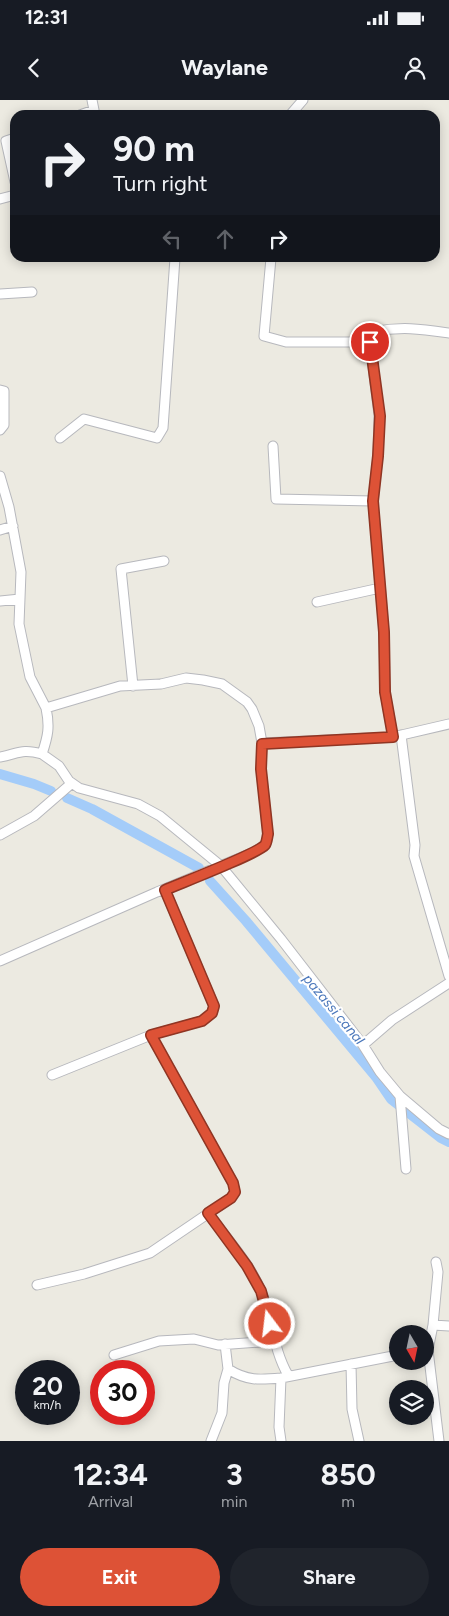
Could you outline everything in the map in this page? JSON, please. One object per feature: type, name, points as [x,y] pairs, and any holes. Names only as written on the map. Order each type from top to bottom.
[{"type":"street","points":[[294,110],[303,100]]},
{"type":"street","points":[[10,140],[6,141],[10,159]]},
{"type":"street","points":[[60,438],[84,419],[157,438],[163,428],[175,262]]},
{"type":"street","points":[[271,262],[264,336],[286,342],[370,342]]},
{"type":"street","points":[[0,294],[32,292]]},
{"type":"street","points":[[449,333],[414,328],[386,329],[373,332],[370,342],[380,416],[373,501],[384,632],[385,692],[397,736],[415,845],[414,856],[449,976]]},
{"type":"street","points":[[0,390],[4,391],[4,425],[0,430]]},
{"type":"street","points":[[273,446],[276,499],[373,501]]},
{"type":"street","points":[[0,476],[9,507],[21,572],[19,624],[30,677],[46,708],[50,724],[42,754]]},
{"type":"street","points":[[0,530],[13,526]]},
{"type":"street","points":[[134,686],[121,569],[164,561]]},
{"type":"street","points":[[318,602],[380,588]]},
{"type":"street","points":[[0,601],[20,599]]},
{"type":"street","points":[[0,961],[254,852],[266,844],[268,834],[261,769],[262,744],[259,726],[252,708],[222,684],[186,678],[161,684],[120,686],[46,708]]},
{"type":"street","points":[[262,744],[397,736],[449,724]]},
{"type":"street","points":[[0,757],[20,751],[42,754],[59,766],[72,783],[79,788],[138,804],[160,816],[221,866],[282,939],[363,1045],[380,1072],[400,1096],[439,1129],[449,1134]]},
{"type":"street","points":[[0,835],[34,816],[72,783]]},
{"type":"street","points":[[52,1075],[151,1035],[202,1021],[212,1013],[214,1006],[165,890]]},
{"type":"street","points":[[363,1045],[392,1020],[449,983]]},
{"type":"street","points":[[37,1285],[84,1274],[150,1253],[231,1198],[235,1192],[233,1183],[151,1035]]},
{"type":"street","points":[[400,1096],[406,1169]]},
{"type":"street","points":[[208,1213],[247,1266],[261,1291],[285,1377],[279,1427],[281,1441]]},
{"type":"street","points":[[433,1325],[438,1272],[436,1262]]},
{"type":"street","points":[[434,1326],[449,1326]]},
{"type":"street","points":[[114,1355],[159,1341],[194,1339],[218,1345],[274,1341]]},
{"type":"street","points":[[211,1441],[222,1413],[224,1383],[228,1369],[225,1344]]},
{"type":"street","points":[[228,1369],[243,1378],[263,1379],[285,1377],[389,1358]]},
{"type":"street","points":[[352,1364],[352,1409],[359,1441]]},
{"type":"street","points":[[430,1370],[439,1441]]},
{"type":"waterway","name":"pazassi canal","points":[[0,774],[51,791]]},
{"type":"waterway","name":"pazassi canal","points":[[67,798],[92,809],[199,868]]},
{"type":"waterway","name":"pazassi canal","points":[[210,881],[246,921],[376,1077],[391,1099],[441,1138],[449,1142]]},
{"type":"route","points":[[270,1324],[261,1291],[247,1266],[208,1213],[231,1198],[235,1192],[233,1183],[151,1035],[202,1021],[212,1013],[214,1006],[165,890],[236,860],[260,849],[266,844],[268,834],[260,761],[262,744],[393,737],[385,692],[384,632],[373,501],[380,416],[370,342]]}]
